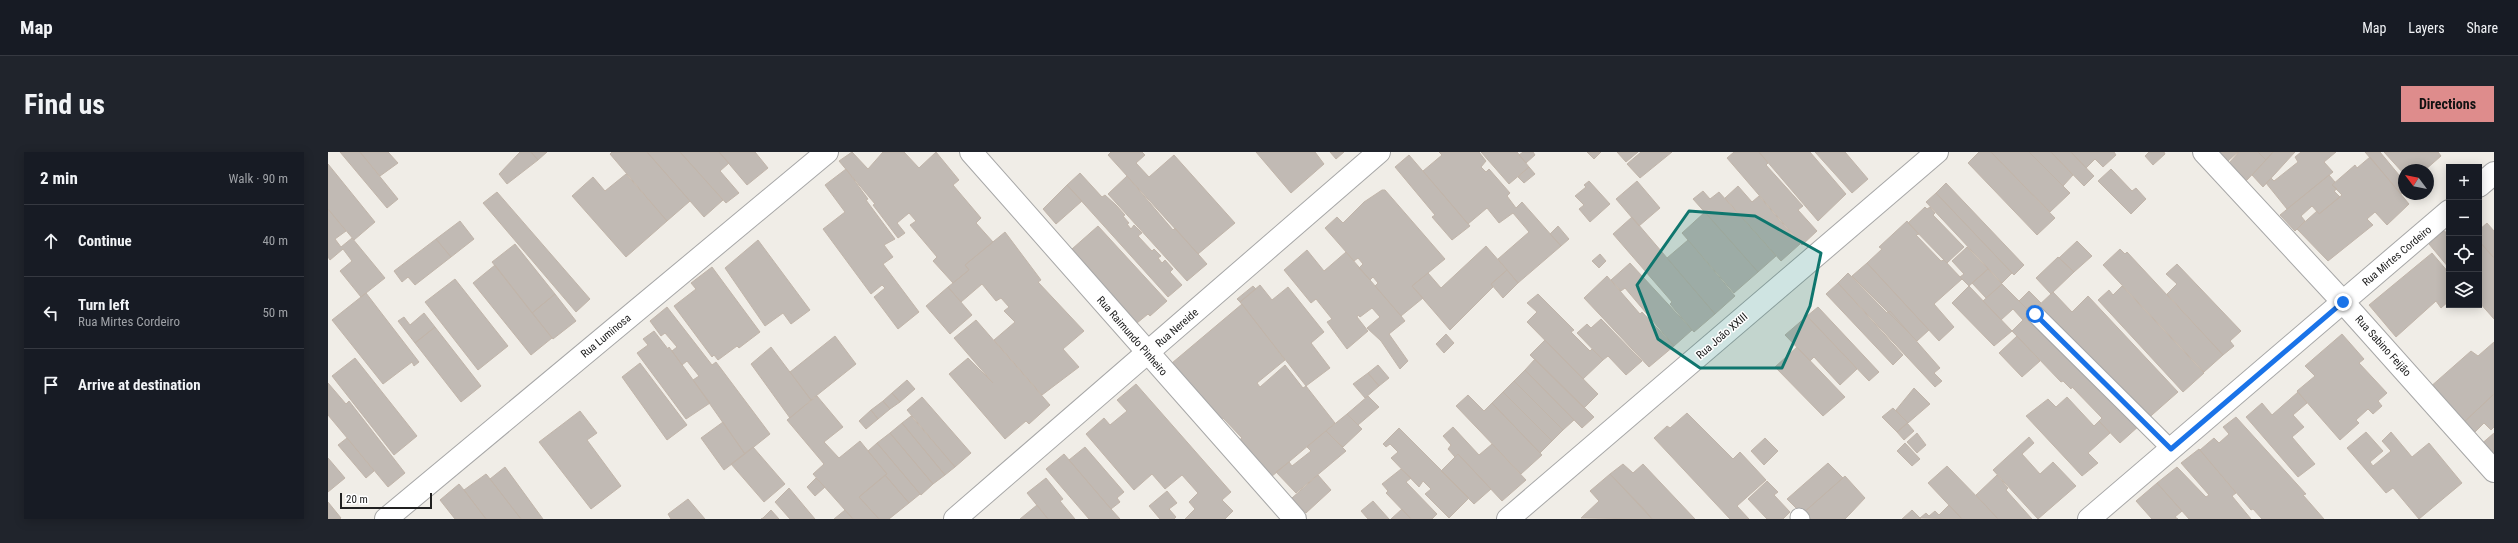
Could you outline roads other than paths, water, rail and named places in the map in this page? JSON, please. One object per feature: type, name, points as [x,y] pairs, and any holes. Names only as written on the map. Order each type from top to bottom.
[{"type":"street","name":"Rua Luminosa","points":[[386,519],[827,152]]},
{"type":"street","name":"Rua Raimundo Pinheiro","points":[[971,152],[1147,354],[1295,519]]},
{"type":"street","name":"Rua Nereide","points":[[955,519],[1379,152]]},
{"type":"street","name":"Rua João XXIII","points":[[1508,519],[1937,152]]},
{"type":"street","name":"Rua Sabino Feijão","points":[[2204,152],[2343,302],[2494,471]]},
{"type":"street","points":[[2482,183],[2494,173]]},
{"type":"street","name":"Rua Mirtes Cordeiro","points":[[2089,519],[2446,214]]},
{"type":"lane","points":[[2035,314],[2171,449]]}]
